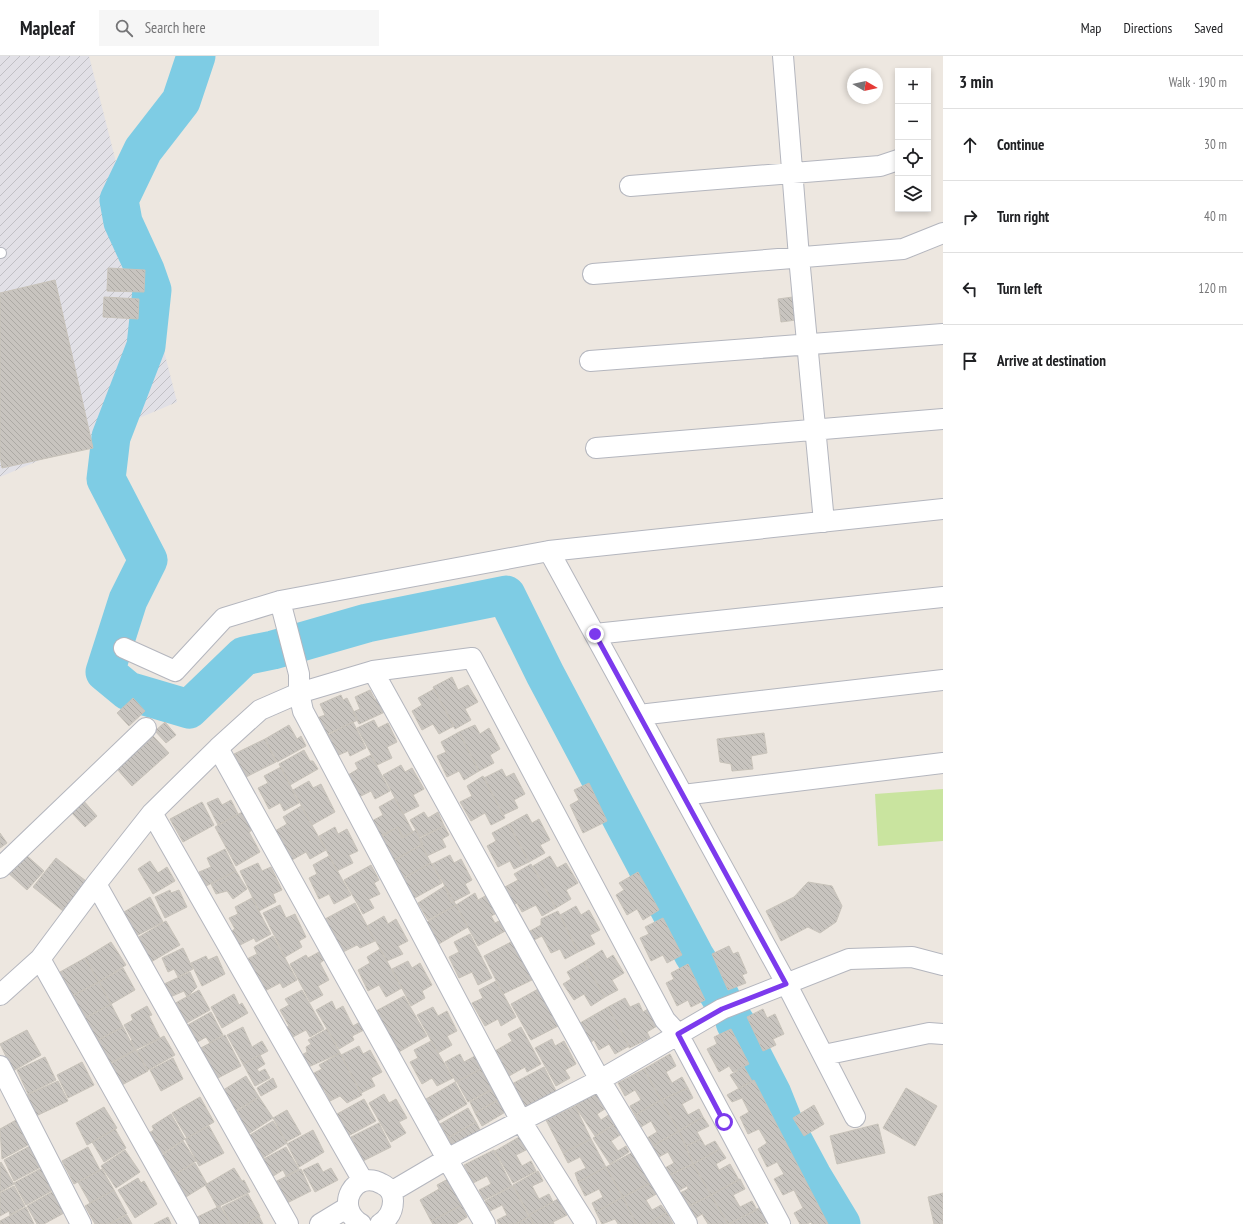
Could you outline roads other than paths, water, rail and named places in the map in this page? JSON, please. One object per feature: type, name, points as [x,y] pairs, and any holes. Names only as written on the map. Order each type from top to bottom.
[{"type":"street","points":[[783,56],[799,257],[824,522]]},
{"type":"street","points":[[630,186],[880,166],[895,161]]},
{"type":"street","points":[[593,274],[903,249],[943,233]]},
{"type":"street","points":[[590,361],[943,334]]},
{"type":"street","points":[[596,448],[816,431],[943,419]]},
{"type":"street","points":[[124,648],[175,671],[224,618],[280,601],[549,551],[943,509]]},
{"type":"street","points":[[549,551],[786,984],[855,1117]]},
{"type":"street","points":[[595,634],[943,597]]},
{"type":"street","points":[[280,601],[299,674],[299,693],[303,711],[521,1121],[586,1224]]},
{"type":"street","points":[[0,995],[40,959],[96,884],[152,813],[218,748],[260,710],[299,693],[373,671],[472,658],[665,1020],[678,1034],[780,1224]]},
{"type":"street","points":[[373,671],[600,1080],[687,1224]]},
{"type":"street","points":[[639,715],[943,680]]},
{"type":"street","points":[[0,868],[146,728]]},
{"type":"street","points":[[218,748],[447,1159],[485,1224]]},
{"type":"street","points":[[683,795],[943,762]]},
{"type":"street","points":[[152,813],[363,1181]]},
{"type":"street","points":[[96,884],[288,1224]]},
{"type":"street","points":[[391,1192],[447,1159],[600,1080],[722,1009],[849,960],[912,957],[943,965]]},
{"type":"street","points":[[40,959],[189,1224]]},
{"type":"street","points":[[824,1056],[929,1033],[943,1034]]},
{"type":"street","points":[[0,1066],[81,1224]]},
{"type":"street","points":[[361,1224],[350,1214],[348,1199],[351,1191],[363,1181],[379,1181],[386,1185],[391,1192],[393,1207],[390,1215],[384,1223]]},
{"type":"street","points":[[320,1224],[348,1206]]},
{"type":"waterway","points":[[196,56],[181,101],[143,150],[119,200],[123,222],[145,270],[152,290],[146,346],[111,437],[106,479],[148,560],[128,600],[105,672],[128,691],[189,709],[244,656],[273,650],[367,623],[506,595],[545,674],[694,955],[721,998]]},
{"type":"waterway","points":[[735,1022],[772,1094],[784,1124],[812,1176],[841,1224]]}]
